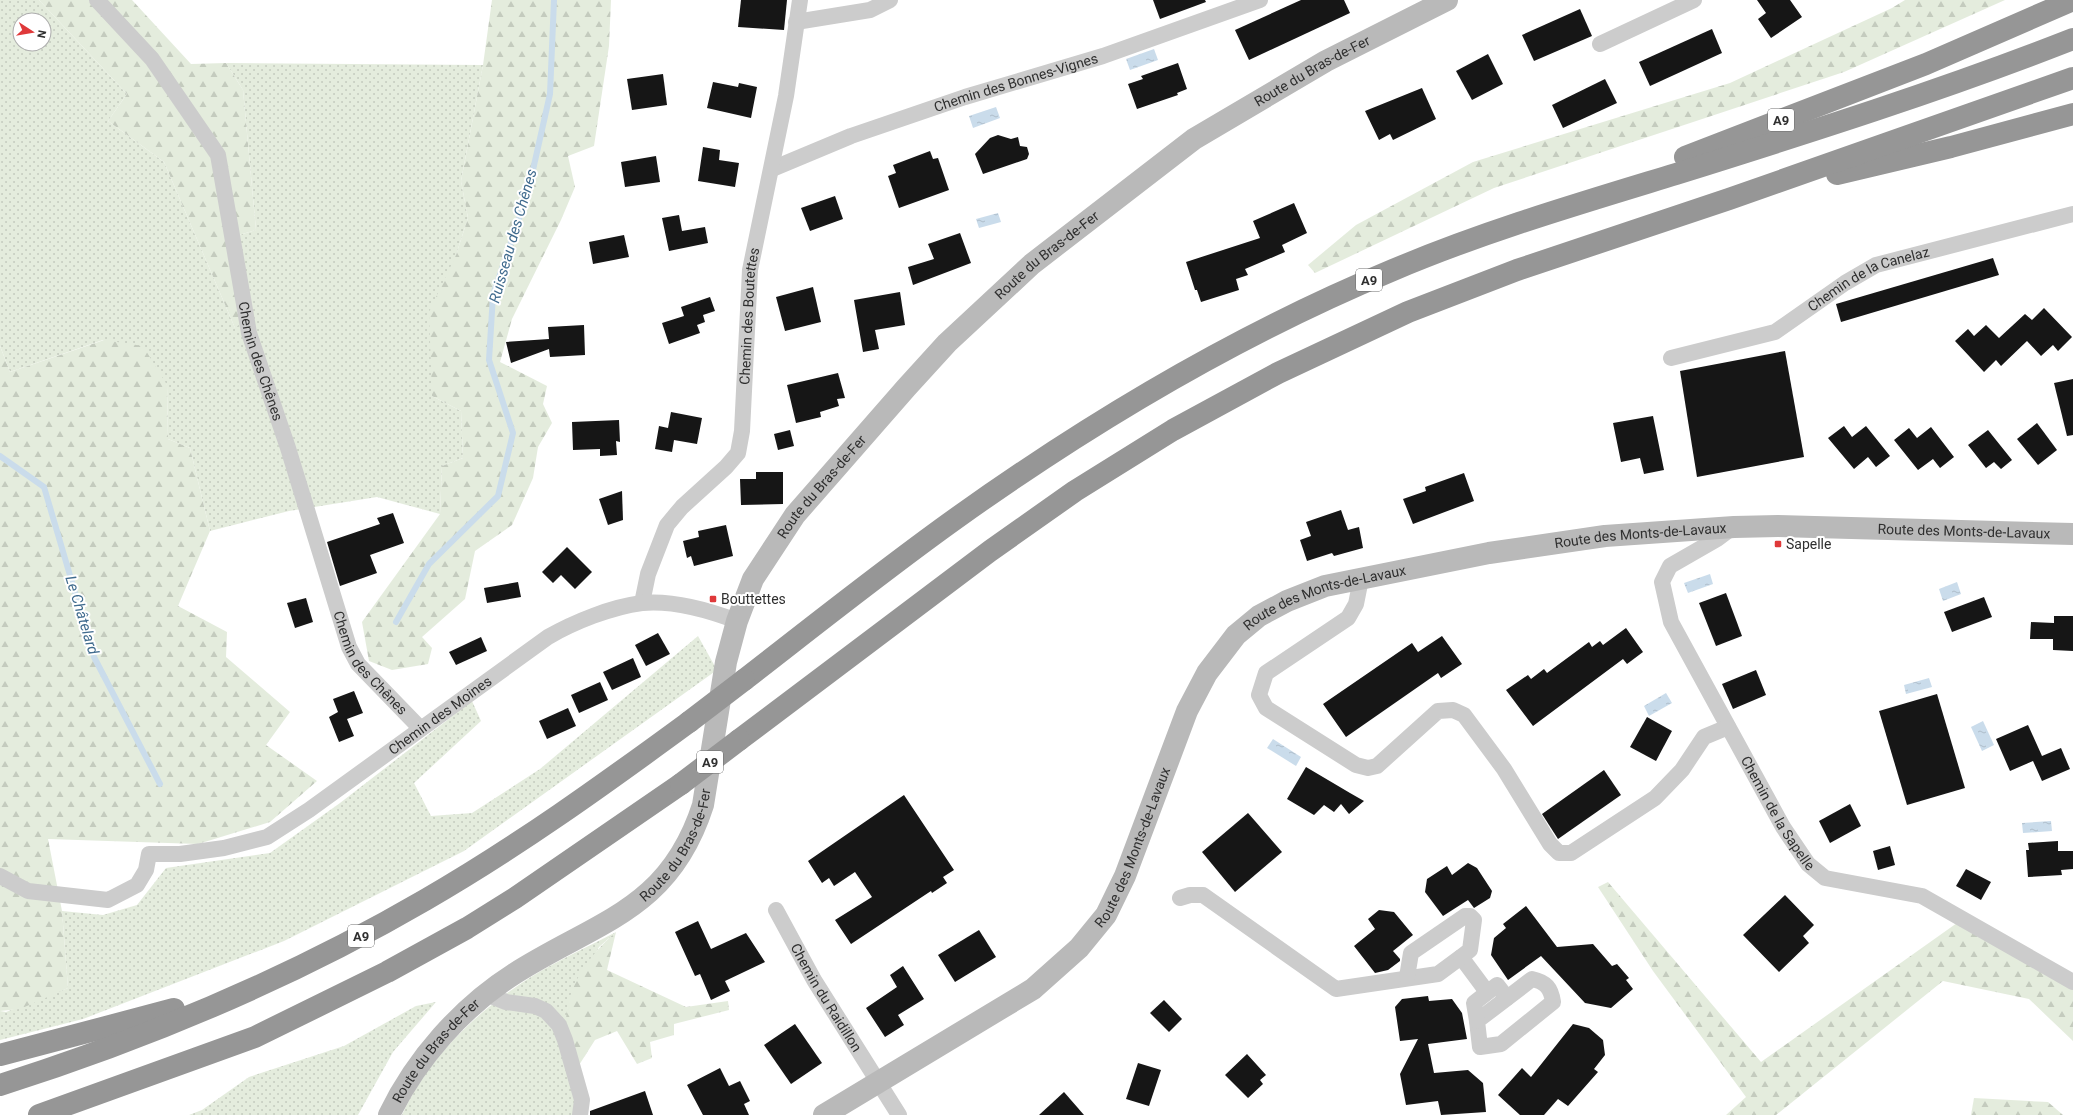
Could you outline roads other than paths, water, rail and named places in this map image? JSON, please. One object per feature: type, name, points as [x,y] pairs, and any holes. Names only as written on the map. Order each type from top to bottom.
[{"type":"highway","name":"A9","points":[[0,1085],[115,1046],[214,1006],[355,939],[425,900],[494,858],[603,785],[689,722],[957,518],[1070,441],[1160,386],[1299,312],[1394,269],[1926,64],[2073,0]]},
{"type":"highway","name":"A9","points":[[1488,233],[1862,115],[2073,39]]},
{"type":"highway","name":"A9","points":[[39,1115],[255,1037],[380,976],[467,928],[587,850],[681,784],[984,555],[1075,490],[1173,430],[1321,352],[1458,292],[1517,270],[1729,199],[2073,78]]},
{"type":"highway","name":"A9","points":[[1729,199],[1951,148],[2073,114]]},
{"type":"highway","points":[[0,1055],[125,1023],[265,983]]},
{"type":"highway","points":[[87,1115],[255,1037]]},
{"type":"street","name":"Chemin des Chênes","points":[[97,0],[152,59],[218,155],[249,333],[288,448],[349,647],[358,664],[420,728]]},
{"type":"street","name":"Chemin des Boutettes","points":[[642,603],[648,574],[667,525],[682,507],[726,467],[738,453],[742,431],[750,270],[772,170],[786,96],[800,0]]},
{"type":"street","points":[[796,22],[870,10],[890,0]]},
{"type":"street","name":"Chemin des Bonnes-Vignes","points":[[772,170],[851,136],[965,97],[1103,56],[1260,0]]},
{"type":"street","name":"Route du Bras-de-Fer","points":[[389,1115],[406,1083],[427,1055],[460,1017],[486,994],[515,973],[622,914],[654,887],[677,861],[690,840],[703,805],[726,662],[737,621],[753,579],[795,515],[891,404],[947,343],[1032,264],[1194,139],[1326,61],[1447,0]]},
{"type":"street","points":[[1600,44],[1694,0]]},
{"type":"street","name":"Chemin de la Canelaz","points":[[1671,358],[1775,332],[1845,283],[1876,265],[2073,214]]},
{"type":"street","name":"Route des Monts-de-Lavaux","points":[[824,1115],[1033,989],[1079,948],[1106,915],[1125,876],[1188,711],[1207,673],[1236,635],[1259,616],[1287,601],[1325,586],[1489,553],[1605,536],[1734,527],[1778,526],[2073,534]]},
{"type":"street","name":"Chemin de la Sapelle","points":[[1734,527],[1717,539],[1670,566],[1662,582],[1671,622],[1783,827],[1808,864],[1825,878],[1922,896],[2073,982]]},
{"type":"street","points":[[1362,579],[1356,604],[1348,618],[1266,673],[1259,696],[1266,708],[1356,765],[1368,768],[1377,766],[1438,711],[1453,710],[1464,715],[1504,769],[1550,844],[1559,853],[1571,853],[1655,798],[1682,770],[1704,738],[1728,727]]},
{"type":"street","name":"Chemin des Moines","points":[[0,876],[28,891],[108,900],[137,884],[146,870],[149,854],[180,854],[217,849],[267,837],[309,810],[420,728],[548,637],[588,619],[642,603],[681,604],[711,611],[737,621]]},
{"type":"street","points":[[1180,898],[1190,895],[1203,895],[1336,989],[1407,977],[1438,974],[1470,950],[1474,920],[1470,916],[1465,916],[1411,953],[1407,977]]},
{"type":"street","name":"Chemin du Raidillon","points":[[776,910],[814,980],[878,1083],[900,1115]]},
{"type":"street","points":[[1461,956],[1487,992]]},
{"type":"street","points":[[1477,1021],[1532,979],[1543,981],[1552,992],[1553,1002],[1501,1044],[1480,1047],[1474,1003],[1497,985],[1507,998]]},
{"type":"street","points":[[486,994],[506,1002],[535,1006],[546,1011],[559,1025],[565,1040],[582,1100],[580,1115]]},
{"type":"water","points":[[1154,49],[1158,60],[1130,70],[1126,59]]},
{"type":"water","points":[[996,107],[1000,118],[973,128],[969,116]]},
{"type":"water","points":[[998,213],[1001,222],[979,228],[976,219]]},
{"type":"water","points":[[1710,574],[1713,584],[1688,593],[1684,583]]},
{"type":"water","points":[[1957,582],[1961,594],[1943,601],[1939,589]]},
{"type":"water","points":[[1929,678],[1932,687],[1906,694],[1904,685]]},
{"type":"water","points":[[1666,693],[1672,703],[1649,716],[1644,706]]},
{"type":"water","points":[[1983,721],[1994,745],[1982,751],[1971,727]]},
{"type":"water","points":[[1273,739],[1301,757],[1296,766],[1267,748]]},
{"type":"water","points":[[2051,821],[2052,831],[2023,833],[2022,823]]},
{"type":"waterway","name":"Ruisseau des Chênes","points":[[396,622],[429,564],[498,496],[513,433],[489,360],[493,295],[528,192],[550,94],[554,0]]},
{"type":"waterway","name":"Le Châtelard","points":[[0,456],[44,487],[94,657],[160,784]]},
{"type":"place","name":"Sapelle","points":[[1778,544]]},
{"type":"place","name":"Bouttettes","points":[[713,599]]}]
